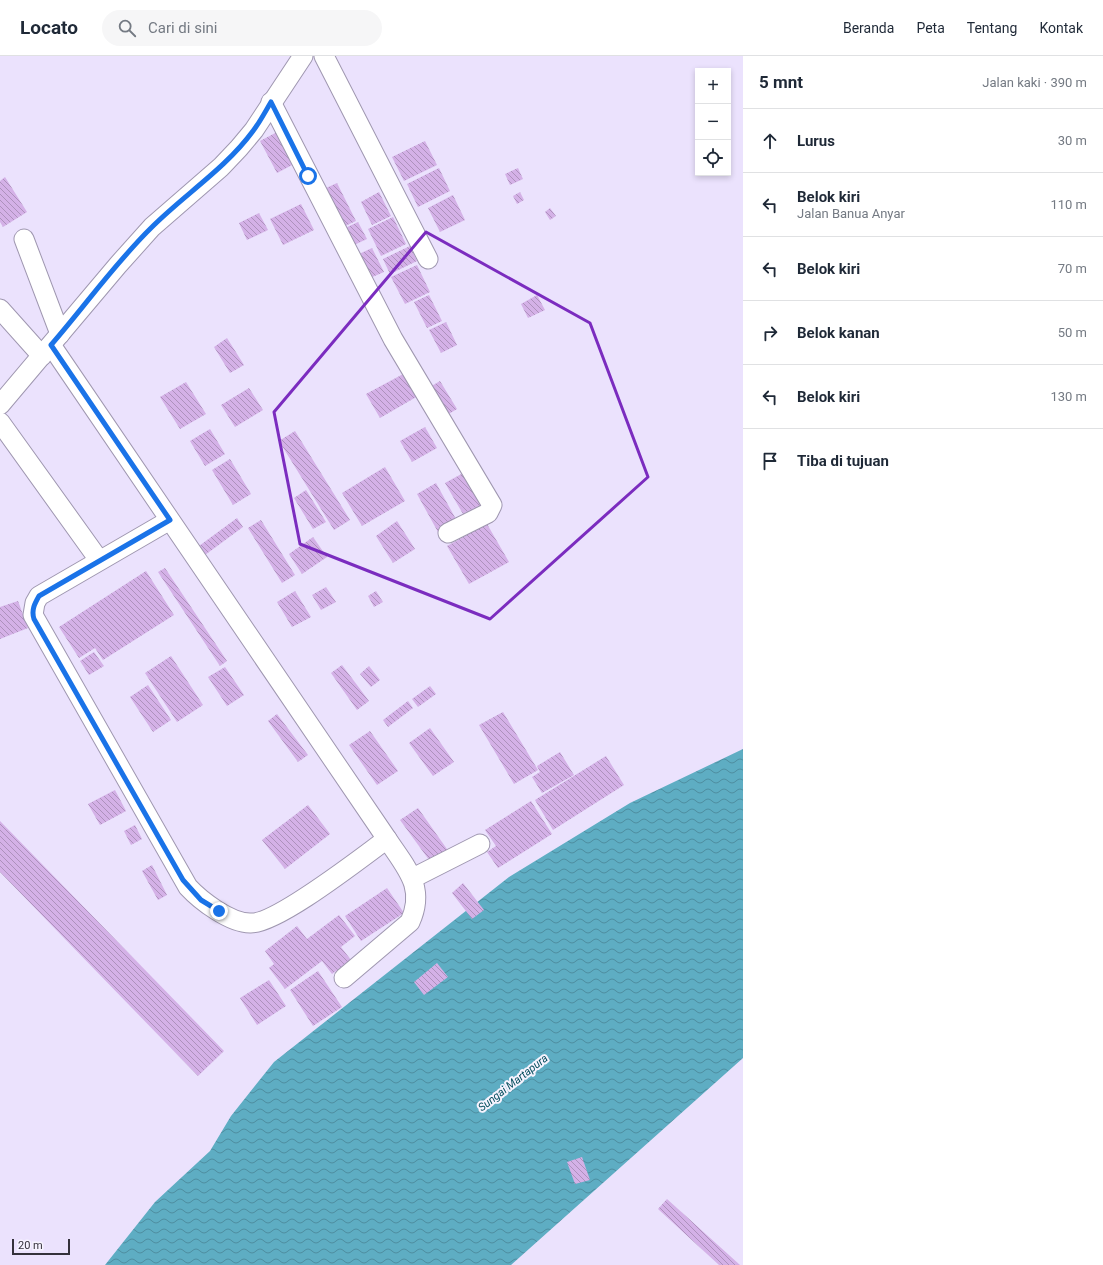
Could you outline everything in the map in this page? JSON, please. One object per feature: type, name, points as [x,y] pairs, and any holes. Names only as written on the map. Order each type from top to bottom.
[{"type":"street","points":[[0,405],[152,227],[221,167],[239,148],[254,130],[271,102],[303,56]]},
{"type":"street","points":[[324,56],[428,260]]},
{"type":"street","points":[[271,102],[392,339],[492,505],[488,513],[448,533]]},
{"type":"street","points":[[24,239],[51,345],[413,878],[417,891],[417,901],[410,922],[344,978]]},
{"type":"street","points":[[0,309],[51,345]]},
{"type":"street","points":[[0,422],[99,560]]},
{"type":"street","points":[[170,520],[39,596],[35,603],[33,614],[183,880],[194,893],[210,906],[234,919],[249,924],[258,923],[285,911],[387,839]]},
{"type":"street","points":[[413,878],[480,844]]},
{"type":"highlighted area","points":[[426,232],[590,323],[648,477],[490,619],[300,544],[274,412]]},
{"type":"water","name":"Sungai Martapura","points":[[743,749],[743,1058],[511,1265],[105,1265],[155,1202],[210,1151],[231,1116],[274,1062],[509,877],[630,803]]},
{"type":"building","points":[[279,131],[296,163],[277,173],[260,141]]},
{"type":"building","points":[[425,141],[437,165],[404,181],[392,157]]},
{"type":"building","points":[[439,168],[450,191],[418,207],[407,184]]},
{"type":"building","points":[[518,168],[523,179],[510,185],[505,174]]},
{"type":"building","points":[[5,177],[27,212],[3,227],[0,222],[0,181]]},
{"type":"building","points":[[337,183],[356,221],[343,227],[324,189]]},
{"type":"building","points":[[379,192],[391,216],[372,225],[361,202]]},
{"type":"building","points":[[520,192],[524,200],[517,204],[513,196]]},
{"type":"building","points":[[453,195],[465,220],[440,232],[428,208]]},
{"type":"building","points":[[301,204],[314,230],[283,245],[270,219]]},
{"type":"building","points":[[550,208],[556,216],[550,220],[545,212]]},
{"type":"building","points":[[259,213],[268,230],[247,240],[239,223]]},
{"type":"building","points":[[393,217],[406,244],[381,256],[368,229]]},
{"type":"building","points":[[358,222],[367,239],[352,246],[343,229]]},
{"type":"building","points":[[410,246],[417,261],[390,274],[383,259]]},
{"type":"building","points":[[372,248],[384,272],[370,278],[359,254]]},
{"type":"building","points":[[417,265],[430,292],[405,304],[391,277]]},
{"type":"building","points":[[429,295],[442,321],[427,328],[414,302]]},
{"type":"building","points":[[537,295],[545,310],[528,318],[521,304]]},
{"type":"building","points":[[446,322],[457,345],[441,353],[429,330]]},
{"type":"building","points":[[227,338],[244,365],[230,373],[214,347]]},
{"type":"building","points":[[405,373],[418,396],[380,418],[366,394]]},
{"type":"building","points":[[440,381],[457,409],[447,415],[430,387]]},
{"type":"building","points":[[186,382],[206,414],[180,429],[160,397]]},
{"type":"building","points":[[249,388],[263,410],[235,427],[221,405]]},
{"type":"building","points":[[425,427],[437,448],[412,462],[400,441]]},
{"type":"building","points":[[210,429],[225,454],[205,466],[190,441]]},
{"type":"building","points":[[295,431],[350,520],[334,530],[279,441]]},
{"type":"building","points":[[230,459],[251,494],[233,505],[212,470]]},
{"type":"building","points":[[385,467],[405,501],[362,526],[342,493]]},
{"type":"building","points":[[465,472],[483,504],[463,514],[445,483]]},
{"type":"building","points":[[436,483],[457,521],[438,532],[417,494]]},
{"type":"building","points":[[306,490],[326,522],[313,529],[294,498]]},
{"type":"building","points":[[237,518],[243,527],[205,555],[199,546]]},
{"type":"building","points":[[261,520],[295,575],[282,583],[248,528]]},
{"type":"building","points":[[397,521],[415,549],[393,563],[376,536]]},
{"type":"building","points":[[487,524],[509,562],[469,584],[447,546]]},
{"type":"building","points":[[313,537],[327,557],[302,574],[289,554]]},
{"type":"building","points":[[165,568],[227,661],[220,666],[158,572]]},
{"type":"building","points":[[146,571],[174,615],[103,660],[95,648],[79,658],[59,627]]},
{"type":"building","points":[[326,587],[336,602],[321,610],[312,595]]},
{"type":"building","points":[[295,591],[311,617],[292,627],[277,602]]},
{"type":"building","points":[[376,591],[383,602],[374,607],[368,596]]},
{"type":"building","points":[[18,601],[28,628],[0,639],[0,607]]},
{"type":"building","points":[[94,652],[104,666],[89,675],[80,661]]},
{"type":"building","points":[[171,656],[203,705],[177,722],[145,673]]},
{"type":"building","points":[[342,665],[369,701],[357,710],[331,673]]},
{"type":"building","points":[[369,666],[380,680],[371,687],[360,674]]},
{"type":"building","points":[[225,667],[244,695],[227,706],[208,677]]},
{"type":"building","points":[[148,685],[171,720],[153,732],[130,697]]},
{"type":"building","points":[[430,686],[436,694],[418,707],[412,699]]},
{"type":"building","points":[[408,701],[413,708],[388,727],[383,720]]},
{"type":"building","points":[[503,712],[538,770],[514,784],[479,725]]},
{"type":"building","points":[[277,714],[308,755],[298,762],[268,721]]},
{"type":"building","points":[[430,728],[454,762],[433,776],[409,743]]},
{"type":"building","points":[[370,731],[398,771],[377,785],[349,745]]},
{"type":"building","points":[[560,752],[574,775],[542,793],[532,777],[540,772],[537,766]]},
{"type":"building","points":[[606,756],[624,785],[553,830],[535,800]]},
{"type":"building","points":[[115,790],[126,811],[100,825],[88,804]]},
{"type":"building","points":[[531,801],[552,834],[498,868],[487,852],[496,846],[485,830]]},
{"type":"building","points":[[308,805],[330,834],[285,869],[262,840]]},
{"type":"building","points":[[418,808],[449,852],[432,864],[400,820]]},
{"type":"building","points":[[0,821],[224,1051],[198,1076],[0,872]]},
{"type":"building","points":[[135,825],[142,839],[131,845],[124,831]]},
{"type":"building","points":[[152,865],[167,895],[158,900],[142,871]]},
{"type":"building","points":[[463,883],[484,910],[472,919],[452,893]]},
{"type":"building","points":[[387,888],[404,913],[361,941],[345,916]]},
{"type":"building","points":[[339,915],[355,936],[341,947],[351,960],[332,974],[322,961],[285,989],[269,968],[274,964],[265,951],[297,926],[307,939]]},
{"type":"building","points":[[437,963],[448,977],[424,995],[414,982]]},
{"type":"building","points":[[318,971],[342,1007],[313,1026],[290,990]]},
{"type":"building","points":[[269,980],[286,1006],[257,1025],[240,998]]},
{"type":"building","points":[[582,1157],[590,1180],[575,1184],[567,1162]]},
{"type":"building","points":[[667,1199],[740,1265],[719,1265],[658,1209]]},
{"type":"route","points":[[219,911],[201,900],[183,880],[34,619],[33,614],[35,603],[39,596],[170,520],[51,345],[152,227],[221,167],[239,148],[254,130],[271,102],[308,176]]}]
